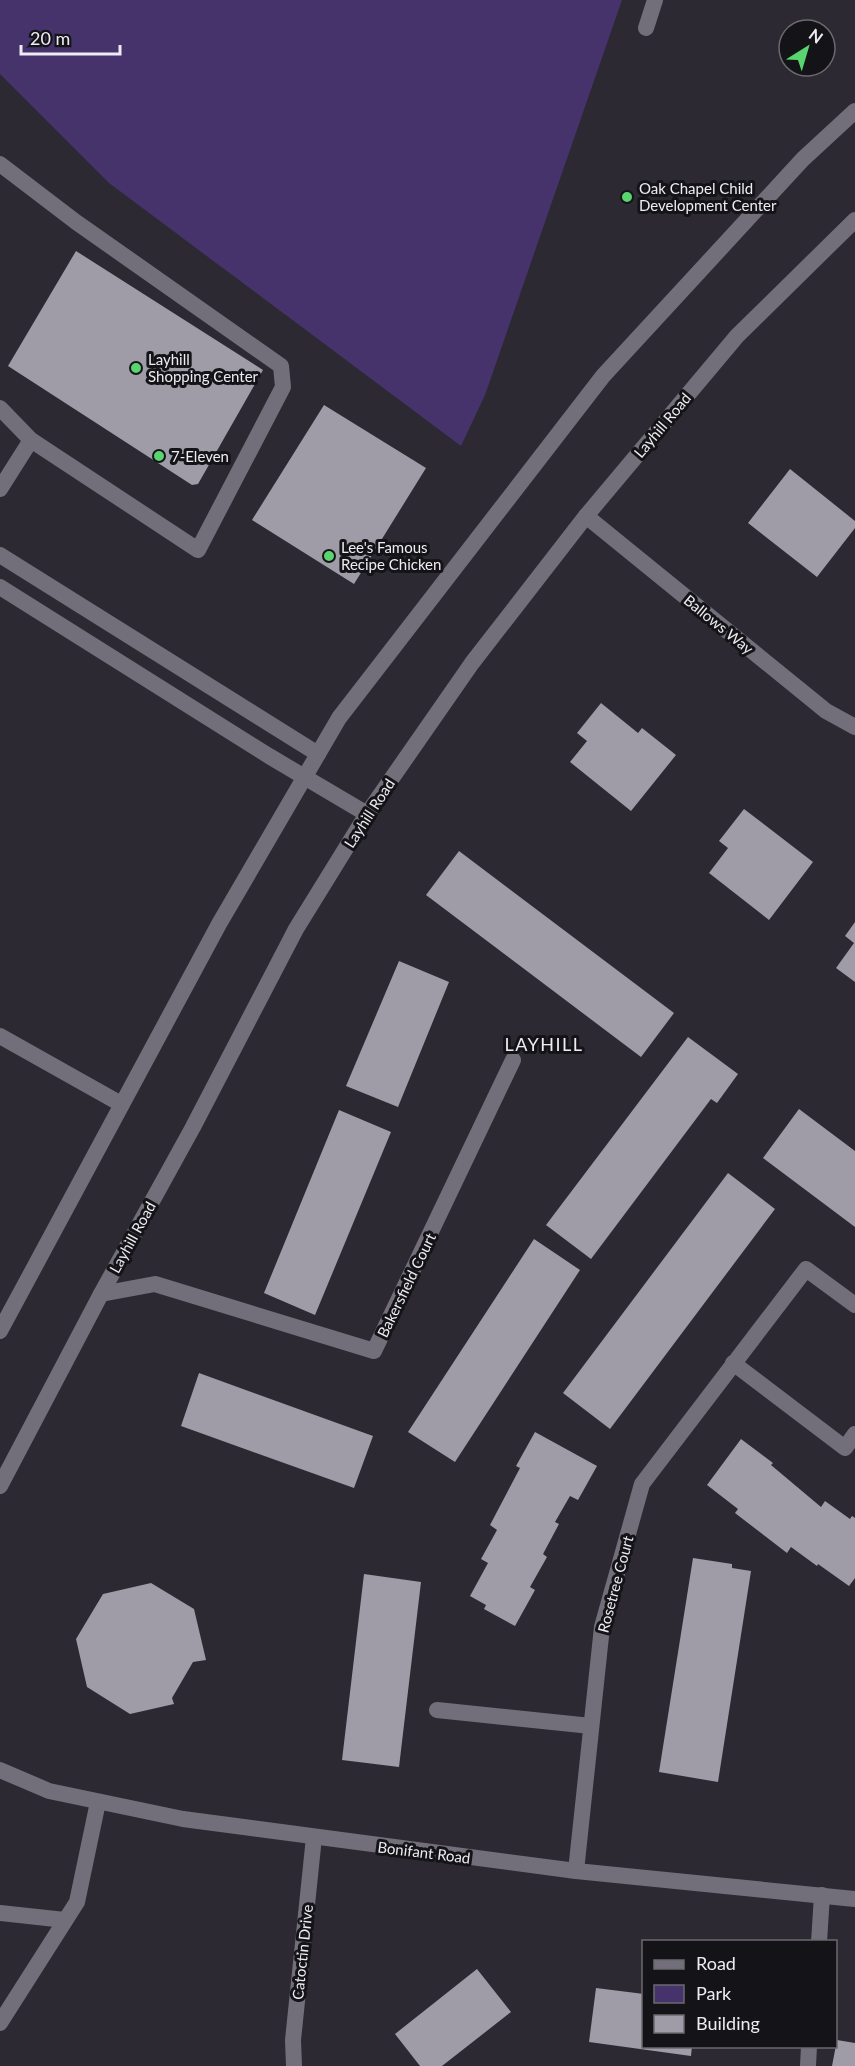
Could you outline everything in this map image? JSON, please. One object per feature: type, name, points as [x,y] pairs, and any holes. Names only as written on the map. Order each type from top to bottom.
[{"type":"main road","points":[[646,28],[655,0]]},
{"type":"main road","points":[[0,1331],[219,924],[339,718],[603,376],[803,159],[855,111]]},
{"type":"main road","points":[[0,164],[76,222],[281,366],[283,387],[198,550],[31,440],[0,408]]},
{"type":"main road","name":"Layhill Road","points":[[0,1486],[101,1294],[193,1127],[296,929],[367,814],[472,663],[586,516],[737,336],[855,220]]},
{"type":"main road","points":[[0,489],[31,440]]},
{"type":"main road","name":"Ballows Way","points":[[586,516],[826,711],[855,728]]},
{"type":"main road","points":[[0,555],[318,754]]},
{"type":"main road","points":[[0,587],[305,778],[367,814]]},
{"type":"main road","points":[[0,1036],[121,1104]]},
{"type":"main road","name":"Bakersfield Court","points":[[101,1294],[155,1284],[374,1351],[513,1060]]},
{"type":"main road","name":"Rosetree Court","points":[[576,1871],[602,1627],[642,1484],[806,1269],[855,1305]]},
{"type":"main road","points":[[733,1363],[845,1448],[855,1434]]},
{"type":"main road","points":[[437,1710],[591,1726]]},
{"type":"main road","name":"Bonifant Road","points":[[0,1770],[49,1791],[183,1819],[576,1871],[855,1899]]},
{"type":"main road","points":[[0,2024],[77,1902],[98,1802]]},
{"type":"main road","name":"Catoctin Drive","points":[[294,2066],[293,2040],[314,1837]]},
{"type":"main road","points":[[819,1940],[822,1895]]},
{"type":"main road","points":[[0,1913],[66,1920]]},
{"type":"main road","points":[[807,2066],[809,2048]]},
{"type":"green space","points":[[0,0],[622,0],[485,395],[461,446],[109,183],[0,74]]},
{"type":"building","name":"Layhill Shopping Center","points":[[76,251],[263,370],[198,484],[192,485],[8,366]]},
{"type":"building","points":[[324,405],[426,468],[354,584],[252,520]]},
{"type":"building","points":[[790,469],[855,521],[855,528],[817,577],[748,523]]},
{"type":"building","points":[[601,703],[638,733],[642,728],[676,755],[631,811],[570,762],[587,741],[577,733]]},
{"type":"building","points":[[744,809],[813,862],[769,920],[709,873],[728,848],[719,841]]},
{"type":"building","points":[[459,851],[674,1013],[641,1057],[426,895]]},
{"type":"building","points":[[855,922],[855,982],[836,968],[854,943],[845,936]]},
{"type":"building","points":[[399,961],[449,982],[398,1107],[346,1086]]},
{"type":"building","points":[[688,1037],[738,1074],[717,1103],[711,1099],[591,1259],[546,1225]]},
{"type":"building","points":[[799,1109],[855,1151],[855,1227],[763,1158]]},
{"type":"building","points":[[339,1110],[391,1132],[315,1315],[264,1293]]},
{"type":"building","points":[[728,1173],[775,1209],[610,1429],[563,1393]]},
{"type":"building","points":[[534,1239],[580,1270],[455,1462],[408,1432]]},
{"type":"building","points":[[199,1373],[373,1436],[354,1488],[181,1426]]},
{"type":"building","points":[[535,1432],[597,1466],[578,1500],[570,1496],[555,1522],[559,1524],[543,1554],[547,1557],[530,1587],[535,1590],[515,1626],[484,1609],[486,1605],[470,1596],[488,1563],[481,1559],[497,1530],[490,1525],[520,1468],[516,1466]]},
{"type":"building","points":[[741,1439],[773,1463],[771,1465],[821,1507],[825,1501],[850,1519],[852,1516],[855,1518],[855,1578],[849,1586],[791,1547],[787,1553],[735,1513],[738,1509],[707,1485]]},
{"type":"building","points":[[693,1558],[732,1564],[732,1568],[751,1571],[718,1782],[659,1772]]},
{"type":"building","points":[[364,1574],[421,1582],[399,1767],[342,1760]]},
{"type":"building","points":[[151,1583],[194,1609],[206,1660],[193,1662],[172,1698],[174,1704],[130,1714],[87,1687],[76,1639],[103,1594]]},
{"type":"building","points":[[477,1969],[511,2012],[442,2066],[420,2066],[395,2034]]},
{"type":"building","points":[[596,1988],[642,1994],[642,2048],[692,2048],[691,2056],[589,2042]]},
{"type":"building","points":[[837,2040],[855,2043],[855,2066],[832,2066]]},
{"type":"place","name":"Oak Chapel Child Development Center","points":[[627,197]]},
{"type":"place","name":"Layhill Shopping Center","points":[[136,368]]},
{"type":"place","name":"7-Eleven","points":[[159,456]]},
{"type":"place","name":"Lee's Famous Recipe Chicken","points":[[329,556]]},
{"type":"district","name":"LAYHILL","points":[[544,1044]]}]
